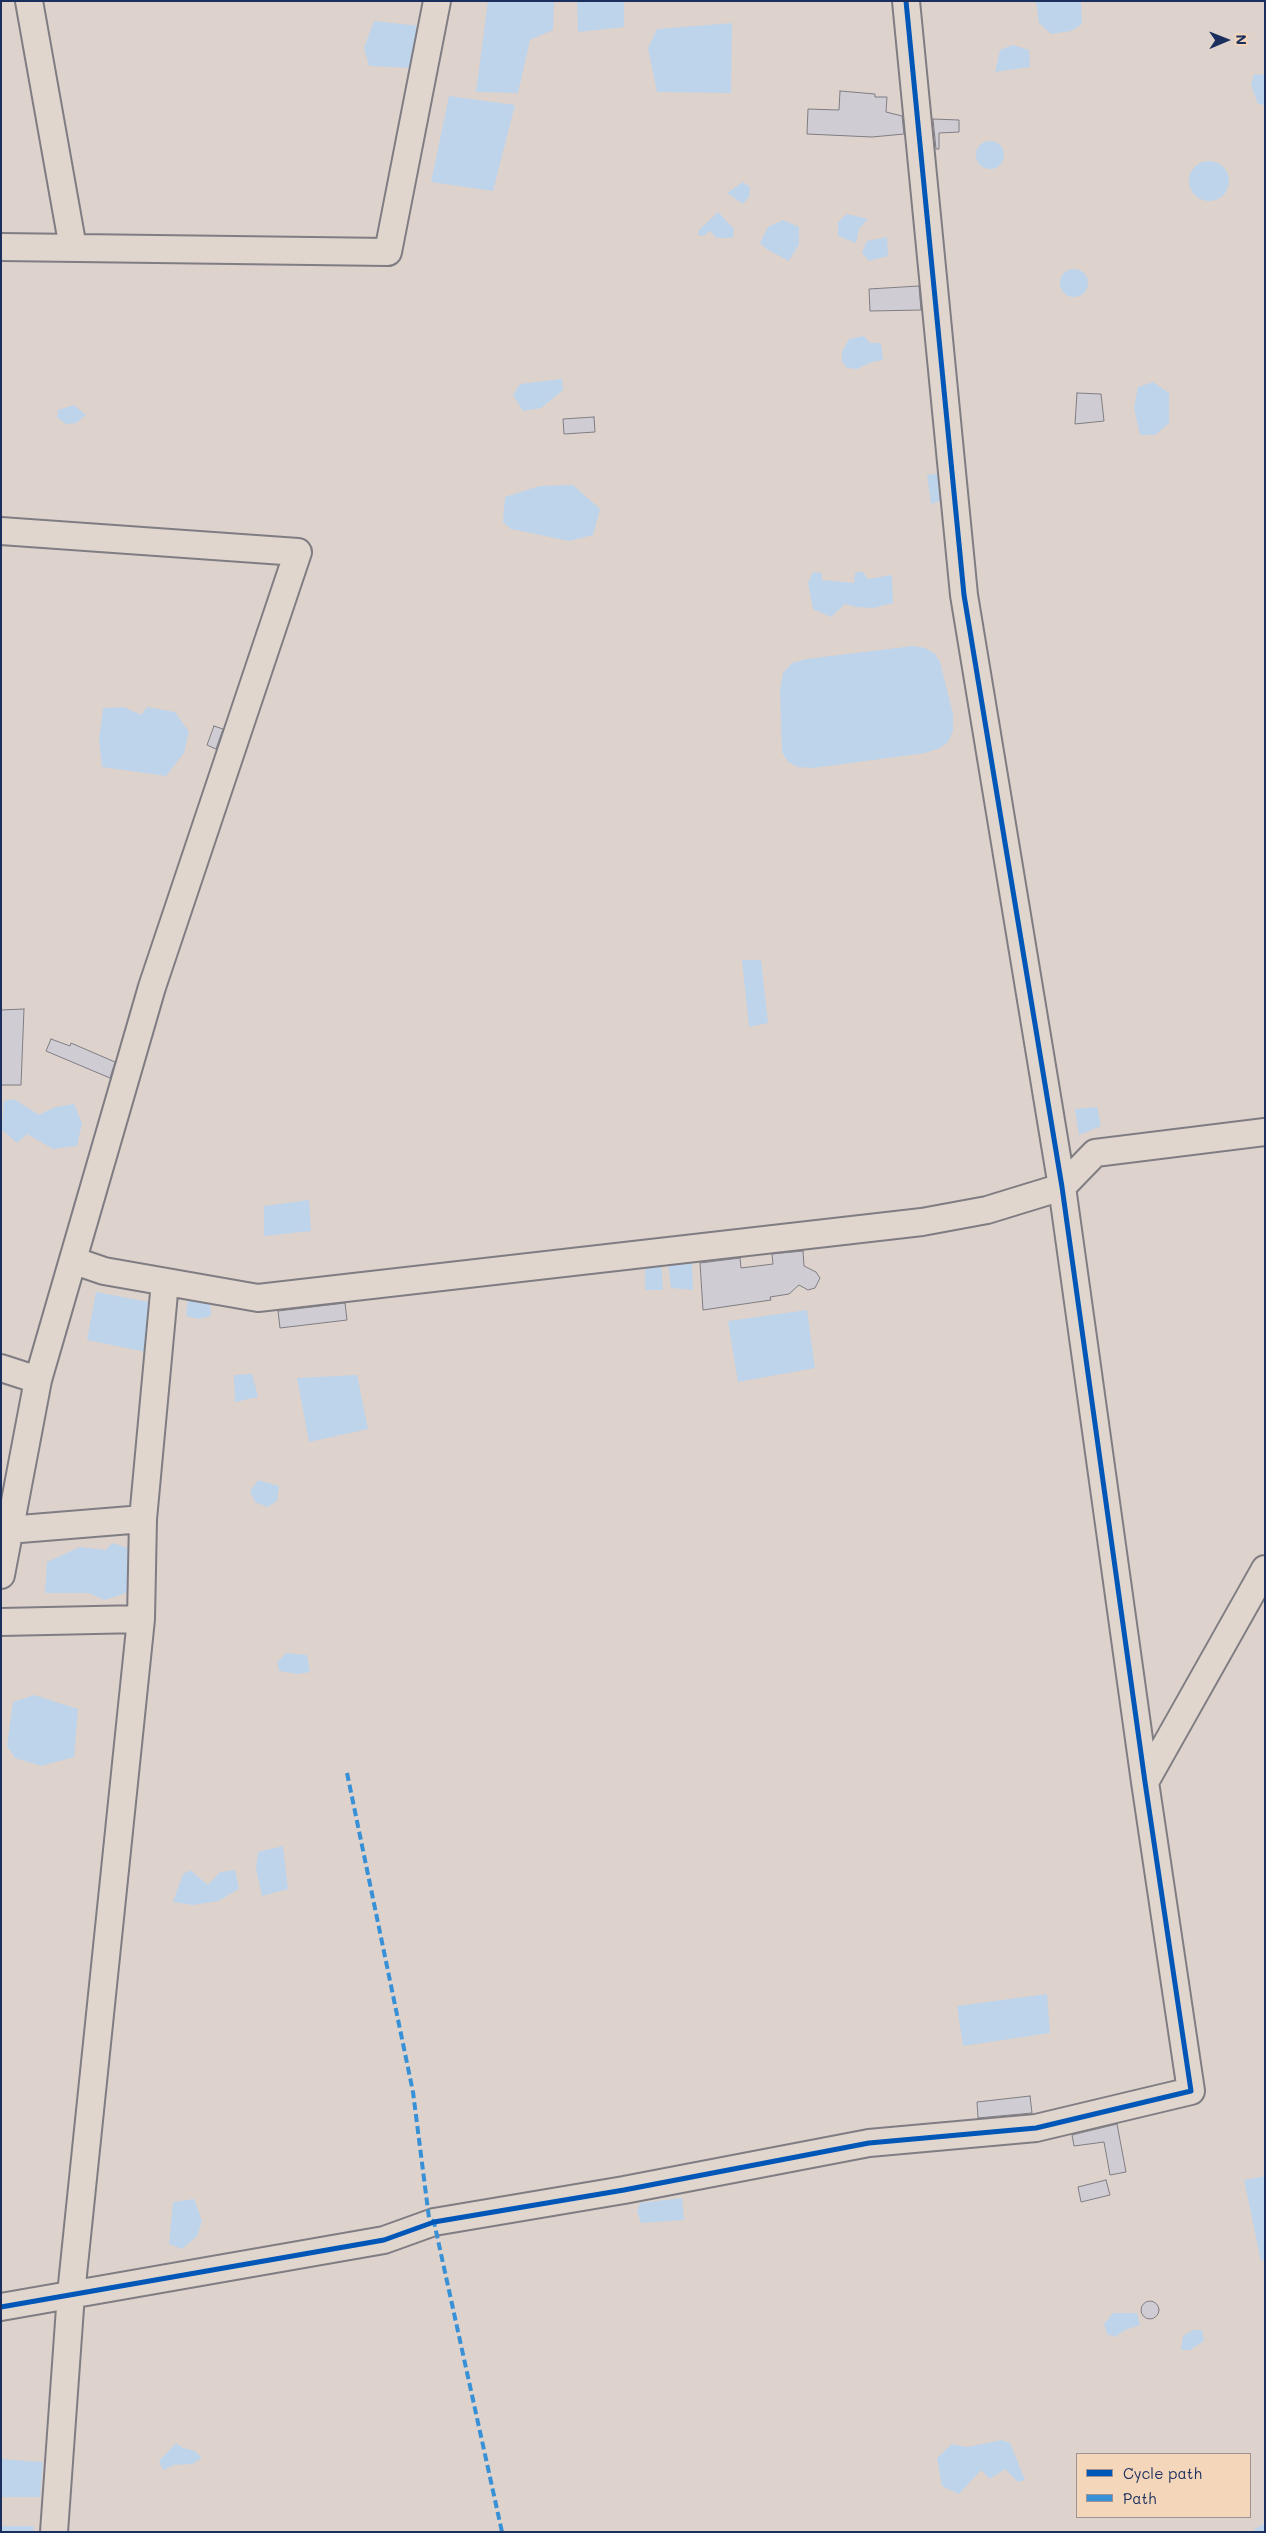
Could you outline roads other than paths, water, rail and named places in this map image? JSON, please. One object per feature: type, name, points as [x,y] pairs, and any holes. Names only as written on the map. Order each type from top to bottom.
[{"type":"street","points":[[29,1],[73,248]]},
{"type":"street","points":[[1,247],[388,252],[437,1]]},
{"type":"street","points":[[1,2308],[71,2294],[384,2240],[434,2222],[624,2190],[869,2143],[1036,2128],[1191,2091],[1145,1782],[1062,1187],[964,595],[906,1]]},
{"type":"street","points":[[1,531],[298,552],[152,987],[38,1380],[8,1530],[1,1575]]},
{"type":"street","points":[[74,1261],[104,1272],[258,1298],[922,1222],[987,1210],[1062,1187],[1095,1153],[1265,1132]]},
{"type":"street","points":[[54,2532],[71,2294],[141,1619],[143,1519],[165,1282]]},
{"type":"street","points":[[1,1368],[38,1380]]},
{"type":"street","points":[[8,1530],[143,1519]]},
{"type":"street","points":[[1145,1782],[1265,1569]]},
{"type":"street","points":[[1,1622],[141,1619]]},
{"type":"water","points":[[488,1],[554,1],[553,30],[530,40],[518,93],[476,92]]},
{"type":"water","points":[[577,1],[624,1],[624,27],[578,32]]},
{"type":"water","points":[[1036,1],[1081,1],[1082,24],[1071,31],[1051,34],[1039,23]]},
{"type":"water","points":[[374,21],[420,26],[412,68],[369,66],[364,48]]},
{"type":"water","points":[[732,23],[731,93],[657,92],[648,48],[657,29]]},
{"type":"water","points":[[1013,45],[1029,50],[1030,67],[995,72],[1000,50]]},
{"type":"water","points":[[1254,74],[1265,75],[1265,105],[1258,104],[1251,85]]},
{"type":"water","points":[[449,96],[515,105],[493,191],[431,182]]},
{"type":"water","points":[[990,141],[1000,145],[1004,155],[1000,165],[990,169],[980,165],[976,155],[980,145]]},
{"type":"water","points":[[1213,161],[1220,164],[1226,170],[1229,181],[1228,189],[1220,198],[1213,201],[1205,201],[1198,198],[1190,189],[1189,177],[1192,170],[1201,162]]},
{"type":"water","points":[[743,182],[750,187],[749,197],[743,204],[727,193]]},
{"type":"water","points":[[718,212],[734,229],[733,238],[717,238],[710,231],[703,236],[698,235],[699,230]]},
{"type":"water","points":[[847,214],[868,219],[859,229],[856,243],[838,236],[838,222]]},
{"type":"water","points":[[783,220],[799,227],[799,244],[789,261],[768,250],[760,243],[768,227]]},
{"type":"water","points":[[887,237],[888,256],[869,261],[862,253],[867,241]]},
{"type":"water","points":[[1074,269],[1084,273],[1088,283],[1084,293],[1074,297],[1064,293],[1060,283],[1064,273]]},
{"type":"water","points":[[864,336],[870,343],[881,343],[883,360],[872,362],[857,369],[847,368],[842,362],[842,352],[849,339]]},
{"type":"water","points":[[562,379],[563,390],[541,408],[523,411],[513,395],[520,384]]},
{"type":"water","points":[[1153,382],[1169,393],[1169,423],[1155,435],[1140,435],[1134,408],[1138,387]]},
{"type":"water","points":[[74,405],[86,415],[76,423],[66,424],[57,417],[58,410]]},
{"type":"water","points":[[944,473],[946,499],[931,504],[927,475]]},
{"type":"water","points":[[573,485],[600,509],[593,535],[569,541],[511,529],[503,522],[505,497],[540,486]]},
{"type":"water","points":[[862,571],[868,579],[892,575],[893,603],[873,608],[845,604],[831,617],[813,609],[808,583],[813,572],[822,573],[822,580],[854,583],[855,573]]},
{"type":"water","points":[[913,646],[925,648],[935,654],[940,662],[953,714],[953,731],[948,742],[940,748],[925,753],[813,768],[798,767],[788,762],[782,752],[780,691],[783,673],[792,663],[806,659]]},
{"type":"water","points":[[124,707],[141,715],[147,707],[175,712],[189,732],[184,753],[166,776],[102,767],[99,739],[103,708]]},
{"type":"water","points":[[742,960],[761,960],[768,1023],[749,1027]]},
{"type":"water","points":[[14,1099],[39,1115],[55,1107],[74,1104],[82,1123],[77,1146],[53,1149],[27,1134],[17,1143],[2,1130],[4,1101]]},
{"type":"water","points":[[1097,1107],[1101,1126],[1079,1135],[1075,1109]]},
{"type":"water","points":[[309,1200],[311,1231],[264,1236],[264,1206]]},
{"type":"water","points":[[661,1262],[663,1290],[645,1290],[645,1268]]},
{"type":"water","points":[[692,1262],[693,1290],[671,1288],[668,1263]]},
{"type":"water","points":[[96,1292],[149,1302],[146,1352],[87,1340]]},
{"type":"water","points":[[188,1299],[210,1303],[211,1316],[199,1319],[186,1316]]},
{"type":"water","points":[[807,1310],[815,1368],[738,1382],[728,1321]]},
{"type":"water","points":[[252,1374],[258,1397],[235,1402],[234,1375]]},
{"type":"water","points":[[357,1375],[368,1429],[309,1442],[297,1378]]},
{"type":"water","points":[[258,1480],[279,1486],[277,1501],[267,1507],[255,1502],[250,1491]]},
{"type":"water","points":[[112,1543],[131,1549],[129,1592],[105,1600],[88,1593],[45,1593],[47,1562],[80,1547],[106,1550]]},
{"type":"water","points":[[286,1653],[307,1655],[310,1672],[298,1674],[279,1671],[277,1662]]},
{"type":"water","points":[[34,1695],[78,1709],[74,1757],[41,1766],[15,1758],[7,1746],[13,1702]]},
{"type":"water","points":[[283,1846],[288,1889],[262,1896],[256,1869],[258,1852]]},
{"type":"water","points":[[190,1870],[208,1885],[220,1872],[235,1870],[239,1889],[218,1901],[193,1905],[173,1902],[183,1874]]},
{"type":"water","points":[[1047,1994],[1050,2033],[963,2046],[957,2006]]},
{"type":"water","points":[[1265,2176],[1265,2260],[1261,2261],[1244,2180]]},
{"type":"water","points":[[682,2198],[684,2220],[641,2223],[637,2211],[640,2203]]},
{"type":"water","points":[[194,2199],[202,2221],[197,2236],[182,2249],[169,2244],[173,2202]]},
{"type":"water","points":[[1113,2313],[1137,2313],[1140,2325],[1125,2330],[1115,2337],[1107,2334],[1104,2324]]},
{"type":"water","points":[[1193,2330],[1202,2330],[1204,2341],[1190,2350],[1181,2350],[1183,2336]]},
{"type":"water","points":[[1002,2440],[1010,2443],[1025,2480],[1018,2482],[1005,2469],[990,2479],[981,2470],[959,2494],[942,2486],[937,2458],[952,2444],[967,2447]]},
{"type":"water","points":[[176,2443],[183,2448],[195,2451],[202,2458],[192,2464],[174,2465],[163,2470],[159,2461]]},
{"type":"water","points":[[1,2459],[43,2462],[40,2497],[1,2497]]},
{"type":"water","points":[[1,2526],[34,2526],[33,2532],[1,2532]]},
{"type":"waterway","points":[[1256,2532],[1265,2526]]}]
